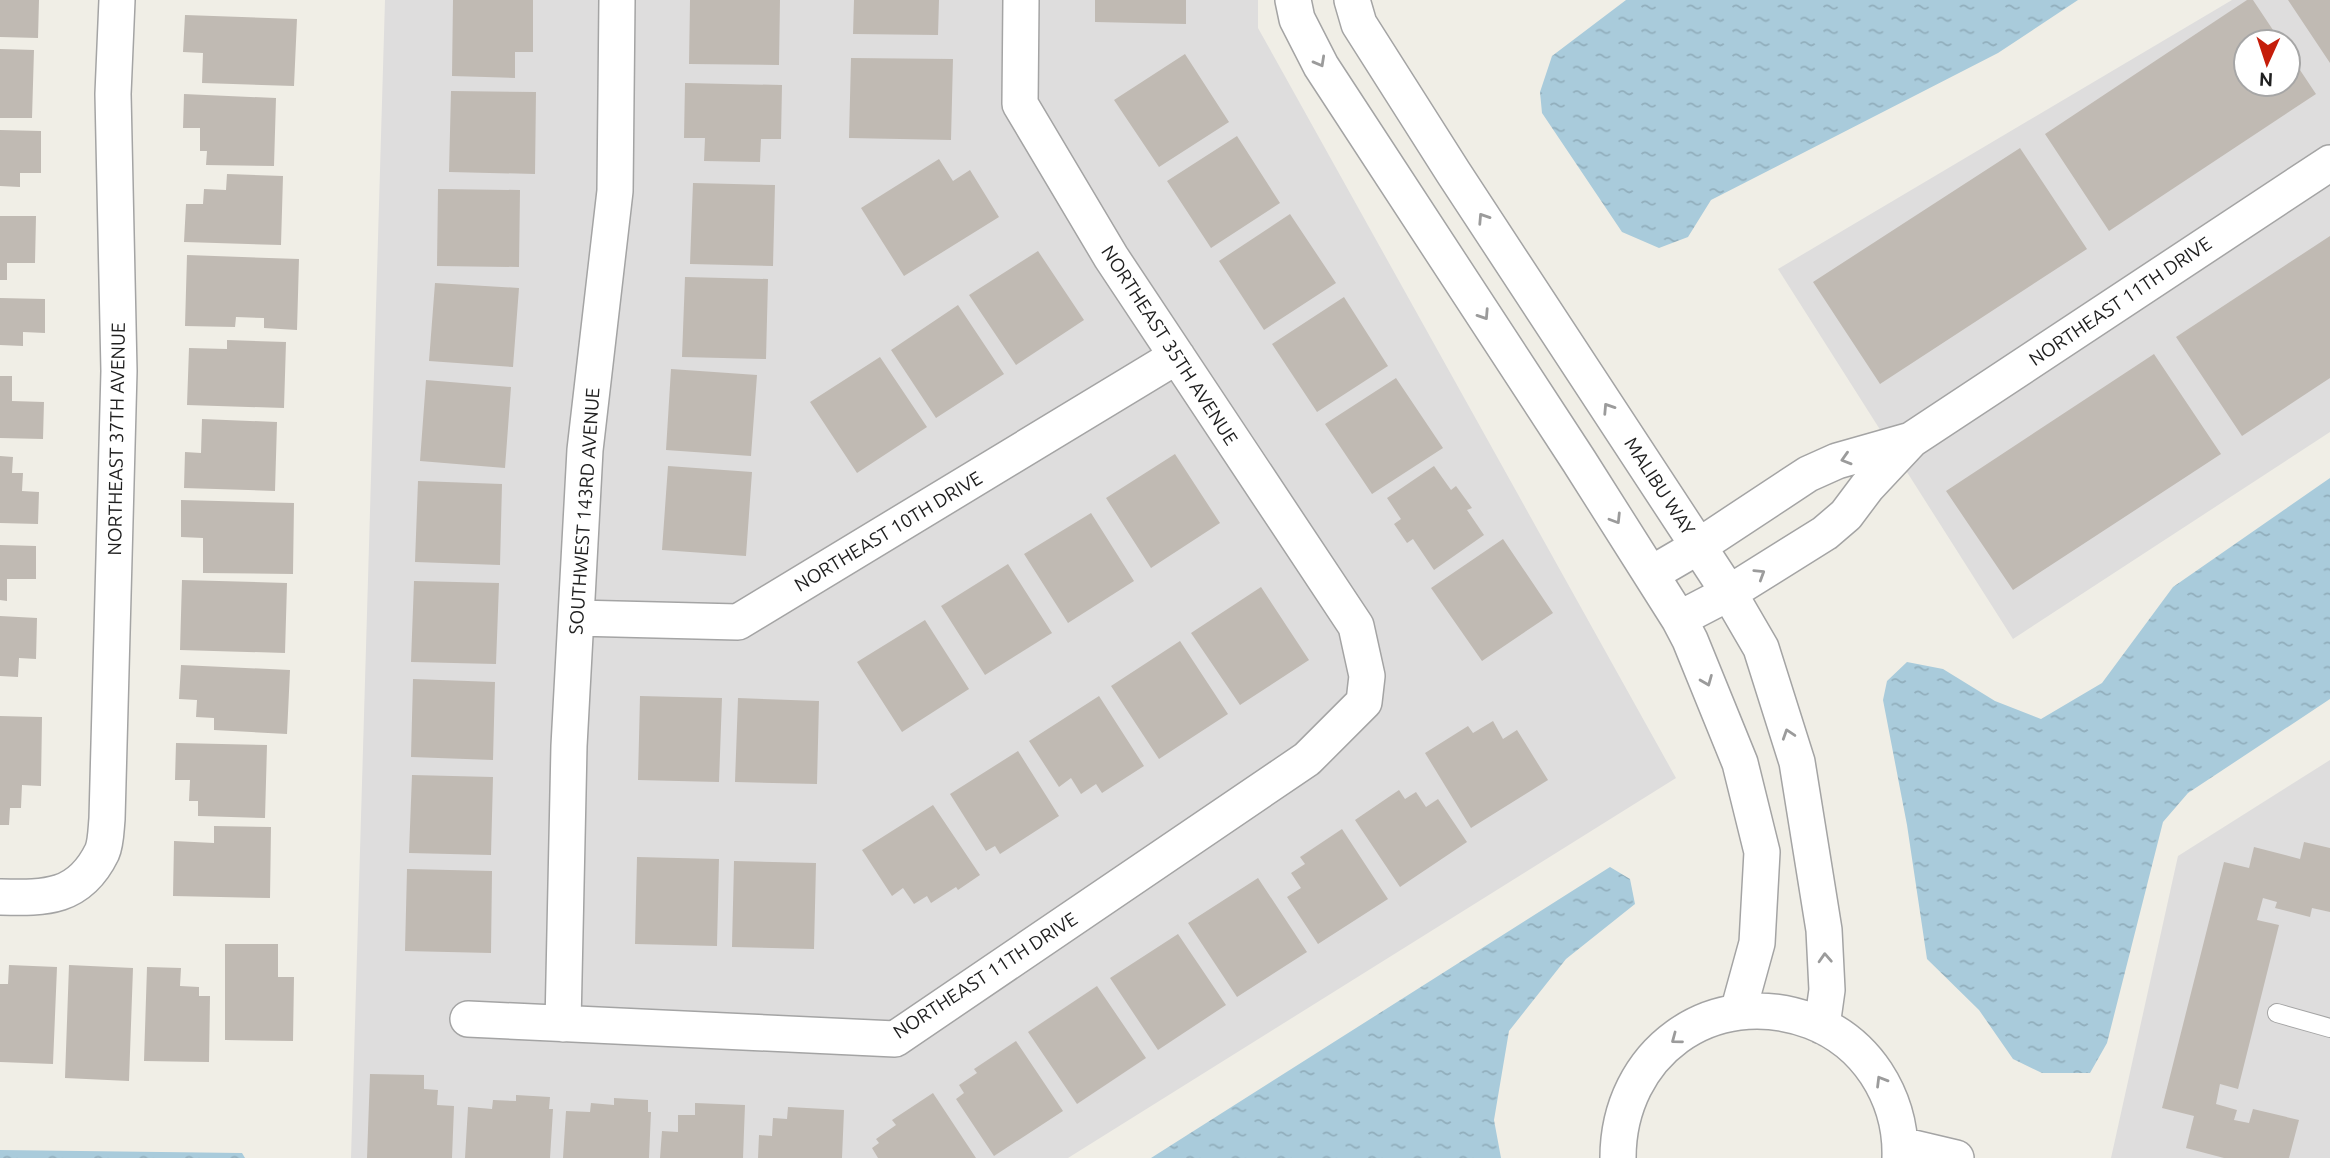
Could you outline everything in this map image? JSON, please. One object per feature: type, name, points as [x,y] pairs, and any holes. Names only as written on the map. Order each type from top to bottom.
[{"type":"street","name":"NORTHEAST 37TH AVENUE","points":[[0,897],[40,898],[69,891],[87,873],[103,850],[107,819],[119,372],[113,94],[117,0]]},
{"type":"street","name":"SOUTHWEST 143RD AVENUE","points":[[563,1024],[569,746],[585,450],[615,191],[617,0]]},
{"type":"street","name":"NORTHEAST 35TH AVENUE","points":[[1021,0],[1020,104],[1111,257],[1356,626],[1367,676]]},
{"type":"street","points":[[1293,0],[1297,19],[1321,66],[1579,461],[1690,640],[1740,763],[1762,852],[1757,943],[1738,1012]]},
{"type":"street","name":"MALIBU WAY","points":[[1352,0],[1359,24],[1366,36],[1699,546],[1761,648],[1797,762],[1824,930],[1827,990],[1822,1026]]},
{"type":"street","name":"NORTHEAST 11TH DRIVE","points":[[1679,619],[1729,593],[1825,533],[1846,515],[1867,487],[1911,440],[2330,163]]},
{"type":"street","name":"NORTHEAST 10TH DRIVE","points":[[576,618],[738,622],[1177,356]]},
{"type":"street","name":"NORTHEAST 11TH DRIVE","points":[[1651,574],[1699,546],[1808,474],[1837,461],[1911,440]]},
{"type":"street","name":"NORTHEAST 11TH DRIVE","points":[[468,1019],[895,1040],[1307,760],[1364,702],[1367,676]]},
{"type":"street","points":[[1618,1158],[1618,1135],[1625,1105],[1638,1078],[1657,1054],[1680,1034],[1708,1020],[1738,1012],[1767,1010],[1795,1015],[1822,1026],[1848,1042],[1869,1063],[1885,1088],[1896,1115],[1900,1152],[1956,1158]]},
{"type":"lane","points":[[2277,1013],[2330,1028]]},
{"type":"shaded area","points":[[385,0],[1258,0],[1258,28],[1676,778],[1068,1158],[351,1158]]},
{"type":"shaded area","points":[[2232,0],[2330,0],[2330,432],[2013,639],[1778,269]]},
{"type":"shaded area","points":[[2330,760],[2330,1158],[2111,1158],[2178,856]]},
{"type":"water","points":[[1626,0],[2078,0],[1998,53],[1711,200],[1688,237],[1659,248],[1622,232],[1542,113],[1540,92],[1552,56]]},
{"type":"water","points":[[2330,478],[2330,699],[2188,793],[2163,822],[2107,1043],[2090,1073],[2042,1073],[2013,1059],[1979,1010],[1927,959],[1907,825],[1883,700],[1887,681],[1907,662],[1943,669],[1995,701],[2041,719],[2102,683],[2173,587]]},
{"type":"water","points":[[1610,867],[1630,879],[1635,904],[1566,959],[1509,1031],[1494,1120],[1501,1158],[1151,1158]]},
{"type":"water","points":[[0,1150],[242,1153],[245,1158],[0,1158]]},
{"type":"building","points":[[0,0],[39,0],[38,38],[0,37]]},
{"type":"building","points":[[453,0],[533,0],[533,52],[515,52],[515,78],[452,76]]},
{"type":"building","points":[[690,0],[780,0],[779,65],[689,64]]},
{"type":"building","points":[[854,0],[939,0],[938,35],[853,34]]},
{"type":"building","points":[[1095,0],[1186,0],[1186,24],[1095,22]]},
{"type":"building","points":[[2247,0],[2253,0],[2272,28],[2232,28],[2232,98],[2302,98],[2302,73],[2316,94],[2109,231],[2045,134]]},
{"type":"building","points":[[2288,0],[2330,0],[2330,63]]},
{"type":"building","points":[[185,15],[297,19],[294,86],[202,83],[203,53],[183,52]]},
{"type":"building","points":[[0,49],[34,50],[32,118],[0,118]]},
{"type":"building","points":[[1185,54],[1229,122],[1159,167],[1114,100]]},
{"type":"building","points":[[851,58],[953,59],[951,140],[849,138]]},
{"type":"building","points":[[685,83],[782,85],[781,139],[761,139],[760,162],[704,161],[705,138],[684,138]]},
{"type":"building","points":[[451,91],[536,92],[535,174],[449,172]]},
{"type":"building","points":[[184,94],[276,98],[274,166],[206,165],[207,151],[200,151],[200,128],[183,128]]},
{"type":"building","points":[[0,130],[41,131],[41,173],[20,173],[20,187],[0,186]]},
{"type":"building","points":[[1237,136],[1280,203],[1211,248],[1167,181]]},
{"type":"building","points":[[2020,148],[2087,249],[1880,384],[1813,282]]},
{"type":"building","points":[[939,159],[953,181],[970,170],[999,217],[904,276],[861,208]]},
{"type":"building","points":[[227,174],[283,176],[281,245],[184,242],[186,204],[203,204],[204,189],[226,190]]},
{"type":"building","points":[[693,183],[775,185],[773,266],[690,264]]},
{"type":"building","points":[[438,189],[520,190],[519,267],[437,266]]},
{"type":"building","points":[[1290,214],[1336,283],[1264,330],[1219,261]]},
{"type":"building","points":[[0,216],[36,216],[35,263],[7,263],[7,280],[0,280]]},
{"type":"building","points":[[2330,236],[2330,378],[2242,436],[2176,337]]},
{"type":"building","points":[[1038,251],[1084,320],[1016,365],[969,295]]},
{"type":"building","points":[[187,255],[299,259],[297,330],[264,328],[264,318],[236,317],[235,327],[185,326]]},
{"type":"building","points":[[685,277],[768,279],[766,359],[682,357]]},
{"type":"building","points":[[435,283],[519,288],[513,367],[429,361]]},
{"type":"building","points":[[1344,297],[1388,366],[1317,412],[1272,344]]},
{"type":"building","points":[[0,298],[45,299],[45,333],[23,332],[23,346],[0,345]]},
{"type":"building","points":[[958,305],[1004,374],[936,418],[891,350]]},
{"type":"building","points":[[227,340],[286,342],[284,408],[187,405],[189,348],[227,349]]},
{"type":"building","points":[[2154,354],[2221,454],[2013,590],[1946,491]]},
{"type":"building","points":[[880,357],[927,427],[857,473],[810,402]]},
{"type":"building","points":[[671,369],[757,375],[751,456],[666,450]]},
{"type":"building","points":[[0,376],[12,376],[12,401],[44,402],[43,439],[0,438]]},
{"type":"building","points":[[1396,378],[1443,448],[1372,494],[1325,424]]},
{"type":"building","points":[[426,380],[511,387],[505,468],[420,461]]},
{"type":"building","points":[[202,419],[277,422],[275,491],[184,488],[185,452],[201,453]]},
{"type":"building","points":[[1175,454],[1220,523],[1151,568],[1106,498]]},
{"type":"building","points":[[0,456],[13,457],[12,473],[23,473],[22,491],[39,492],[38,524],[0,523]]},
{"type":"building","points":[[668,466],[752,472],[746,556],[662,550]]},
{"type":"building","points":[[1434,466],[1451,490],[1456,486],[1472,508],[1467,510],[1484,535],[1434,570],[1413,539],[1407,543],[1394,524],[1401,519],[1387,498]]},
{"type":"building","points":[[418,481],[502,484],[500,565],[415,562]]},
{"type":"building","points":[[181,500],[294,503],[293,574],[203,573],[203,538],[181,537]]},
{"type":"building","points":[[1091,513],[1134,581],[1068,623],[1024,554]]},
{"type":"building","points":[[1503,539],[1553,613],[1482,661],[1431,588]]},
{"type":"building","points":[[0,545],[36,546],[36,579],[7,579],[7,601],[0,600]]},
{"type":"building","points":[[1008,564],[1052,633],[985,675],[941,606]]},
{"type":"building","points":[[182,580],[287,583],[285,653],[180,650]]},
{"type":"building","points":[[414,581],[499,583],[496,664],[411,662]]},
{"type":"building","points":[[1261,587],[1309,660],[1240,705],[1191,633]]},
{"type":"building","points":[[0,616],[37,618],[36,659],[19,658],[18,677],[0,676]]},
{"type":"building","points":[[925,620],[969,689],[902,732],[857,662]]},
{"type":"building","points":[[1180,641],[1228,714],[1159,759],[1111,686]]},
{"type":"building","points":[[181,665],[290,670],[287,734],[214,730],[214,718],[196,717],[197,700],[179,699]]},
{"type":"building","points":[[413,679],[495,682],[493,760],[411,757]]},
{"type":"building","points":[[640,696],[722,698],[719,782],[638,780]]},
{"type":"building","points":[[1099,696],[1144,766],[1102,793],[1096,784],[1081,794],[1071,778],[1059,787],[1029,741]]},
{"type":"building","points":[[738,698],[819,701],[817,784],[735,782]]},
{"type":"building","points":[[0,716],[42,717],[41,786],[22,785],[21,808],[10,808],[9,825],[0,825]]},
{"type":"building","points":[[1493,721],[1503,739],[1517,730],[1548,780],[1471,828],[1425,753],[1468,726],[1473,733]]},
{"type":"building","points":[[176,743],[267,745],[265,818],[198,816],[198,801],[189,801],[190,780],[175,780]]},
{"type":"building","points":[[1018,751],[1059,816],[1000,854],[995,846],[986,851],[950,794]]},
{"type":"building","points":[[412,775],[493,777],[491,855],[409,853]]},
{"type":"building","points":[[1399,790],[1405,799],[1416,792],[1426,807],[1438,799],[1467,842],[1400,887],[1355,820]]},
{"type":"building","points":[[933,805],[980,875],[958,890],[956,887],[931,903],[927,896],[914,904],[903,888],[892,896],[862,850]]},
{"type":"building","points":[[214,826],[271,827],[270,898],[173,896],[174,841],[214,843]]},
{"type":"building","points":[[1342,829],[1388,899],[1318,944],[1287,897],[1301,888],[1291,873],[1305,864],[1300,857]]},
{"type":"building","points":[[2304,842],[2330,848],[2330,912],[2312,908],[2310,917],[2275,908],[2277,902],[2263,898],[2257,920],[2279,925],[2238,1089],[2220,1084],[2216,1104],[2237,1110],[2234,1120],[2249,1123],[2253,1109],[2299,1120],[2289,1158],[2224,1158],[2186,1148],[2194,1116],[2162,1108],[2224,862],[2249,868],[2254,847],[2300,859]]},
{"type":"building","points":[[637,857],[719,859],[717,946],[635,944]]},
{"type":"building","points":[[734,861],[816,863],[814,949],[732,947]]},
{"type":"building","points":[[407,869],[492,871],[491,953],[405,951]]},
{"type":"building","points":[[1258,878],[1307,952],[1237,997],[1188,923]]},
{"type":"building","points":[[1178,934],[1226,1005],[1158,1050],[1110,978]]},
{"type":"building","points":[[225,944],[278,944],[278,977],[294,977],[293,1041],[225,1040]]},
{"type":"building","points":[[9,965],[57,967],[53,1064],[0,1062],[0,984],[8,984]]},
{"type":"building","points":[[69,965],[133,968],[129,1081],[65,1078]]},
{"type":"building","points":[[147,967],[181,968],[180,986],[199,987],[199,996],[210,996],[209,1062],[144,1061]]},
{"type":"building","points":[[1097,986],[1146,1058],[1077,1104],[1028,1032]]},
{"type":"building","points":[[1016,1041],[1063,1111],[994,1156],[956,1099],[964,1093],[959,1085],[977,1073],[974,1069]]},
{"type":"building","points":[[370,1074],[424,1075],[424,1089],[438,1090],[437,1105],[454,1106],[452,1158],[367,1158]]},
{"type":"building","points":[[933,1093],[976,1158],[878,1158],[872,1148],[879,1143],[876,1139],[896,1125],[892,1120]]},
{"type":"building","points":[[516,1095],[550,1097],[549,1109],[553,1109],[550,1158],[465,1158],[468,1107],[492,1109],[493,1100],[516,1101]]},
{"type":"building","points":[[614,1098],[648,1100],[648,1112],[651,1112],[649,1158],[563,1158],[566,1111],[590,1112],[591,1103],[614,1105]]},
{"type":"building","points":[[695,1103],[745,1105],[743,1158],[660,1158],[662,1131],[678,1132],[678,1115],[695,1115]]},
{"type":"building","points":[[788,1107],[844,1110],[842,1158],[758,1158],[759,1135],[772,1136],[773,1118],[787,1119]]}]
